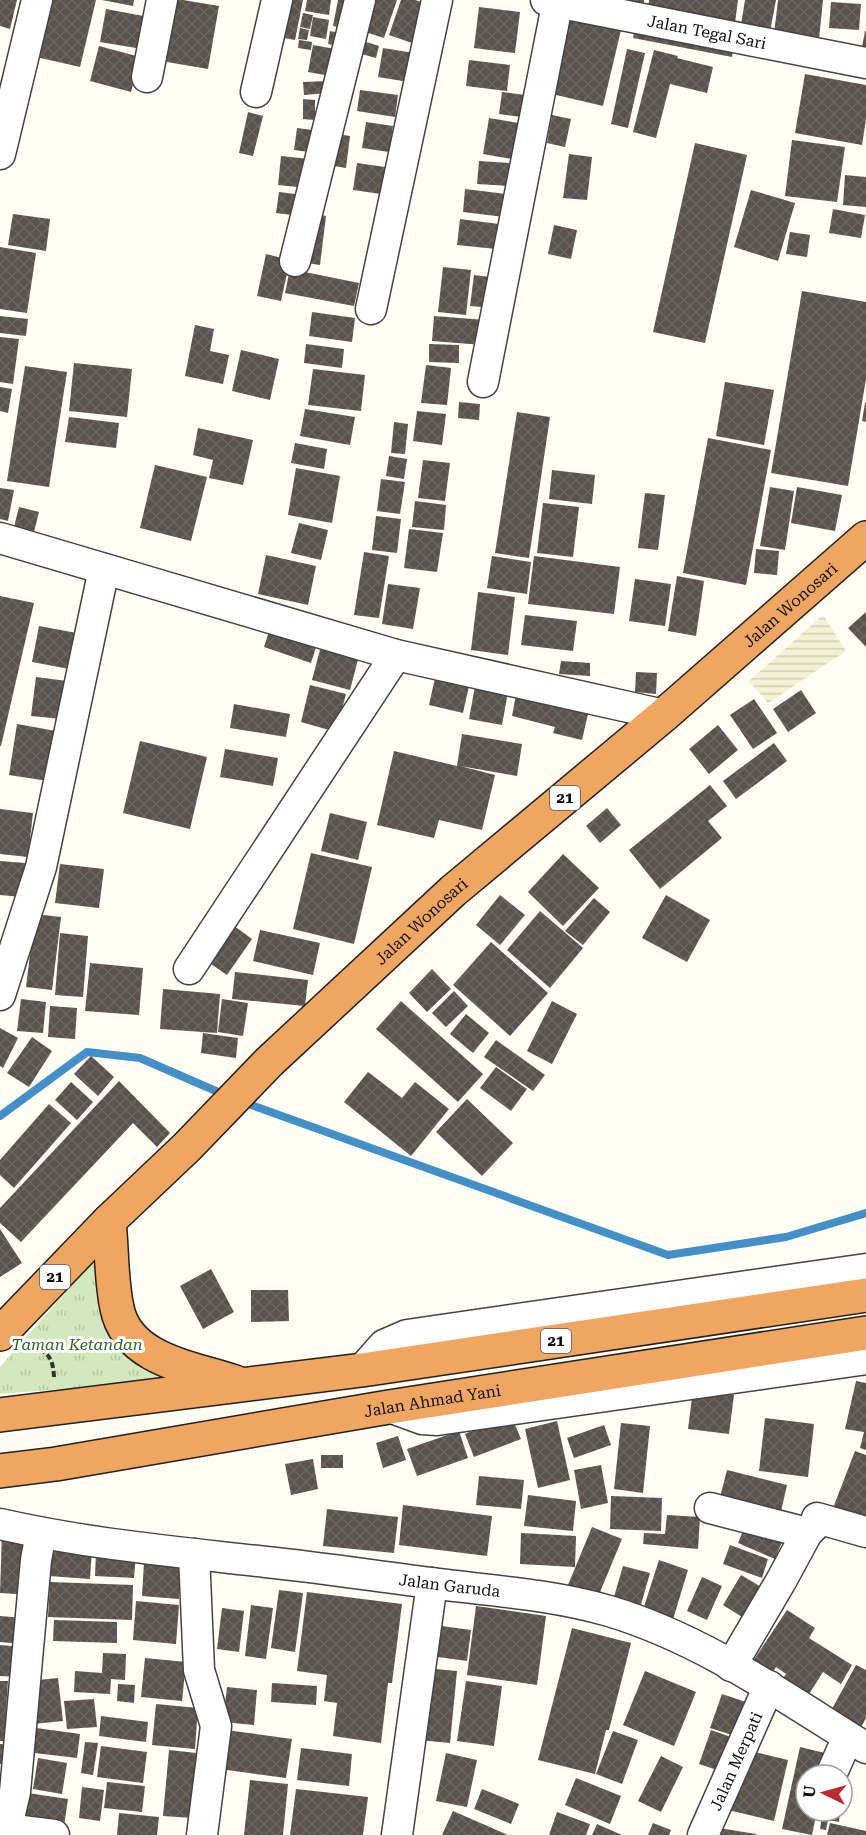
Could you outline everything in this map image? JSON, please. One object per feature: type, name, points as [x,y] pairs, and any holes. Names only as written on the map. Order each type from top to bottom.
[{"type":"highway","name":"Jalan Wonosari","points":[[0,1334],[109,1221],[187,1147],[269,1062],[453,891],[664,715],[863,544]]},
{"type":"highway","name":"21","points":[[109,1221],[117,1309],[123,1327],[144,1349],[160,1358],[246,1385]]},
{"type":"highway","name":"21","points":[[0,1415],[362,1370],[866,1295]]},
{"type":"highway","name":"Jalan Ahmad Yani","points":[[0,1471],[56,1464],[390,1407],[866,1334]]},
{"type":"street","points":[[0,153],[37,0]]},
{"type":"street","points":[[147,76],[162,0]]},
{"type":"street","points":[[256,92],[277,0]]},
{"type":"street","points":[[295,261],[360,0]]},
{"type":"street","points":[[371,309],[437,0]]},
{"type":"street","points":[[483,382],[554,1]]},
{"type":"street","name":"Jalan Tegal Sari","points":[[554,1],[866,63]]},
{"type":"street","points":[[0,538],[396,655],[664,715]]},
{"type":"street","points":[[0,995],[41,867],[104,569]]},
{"type":"street","points":[[189,969],[396,655]]},
{"type":"street","points":[[362,1370],[384,1345],[407,1335],[866,1269]]},
{"type":"street","points":[[390,1407],[422,1419],[437,1419],[866,1359]]},
{"type":"street","points":[[710,1508],[807,1533]]},
{"type":"street","points":[[731,1666],[807,1533],[818,1518],[866,1532]]},
{"type":"street","name":"Jalan Garuda","points":[[0,1524],[105,1544],[352,1571],[540,1597],[610,1612],[669,1632],[769,1686],[857,1743]]},
{"type":"street","points":[[41,1533],[8,1792],[6,1832],[54,1835]]},
{"type":"street","points":[[194,1554],[199,1670],[216,1726],[202,1835]]},
{"type":"street","points":[[397,1835],[432,1583]]},
{"type":"street","name":"Jalan Merpati","points":[[703,1835],[769,1686]]},
{"type":"street","points":[[841,1763],[857,1743]]},
{"type":"shaded area","points":[[823,615],[846,651],[768,703],[749,681]]},
{"type":"green space","name":"Taman Ketandan","points":[[99,1254],[110,1307],[183,1379],[0,1394],[0,1367]]},
{"type":"building","points":[[0,0],[17,0],[10,29],[0,26]]},
{"type":"building","points":[[46,0],[96,0],[80,67],[32,56]]},
{"type":"building","points":[[102,0],[134,0],[133,6]]},
{"type":"building","points":[[172,0],[219,6],[208,69],[161,61]]},
{"type":"building","points":[[283,0],[303,0],[295,40],[274,36]]},
{"type":"building","points":[[307,0],[331,0],[329,15],[305,11]]},
{"type":"building","points":[[338,0],[355,0],[350,29],[333,26]]},
{"type":"building","points":[[369,0],[397,0],[384,38],[359,30]]},
{"type":"building","points":[[401,0],[415,0],[428,4],[415,44],[389,35]]},
{"type":"building","points":[[627,0],[644,0],[643,8],[626,6]]},
{"type":"building","points":[[649,0],[738,0],[735,23],[648,12]]},
{"type":"building","points":[[745,0],[776,0],[769,37],[740,31]]},
{"type":"building","points":[[778,0],[823,0],[819,39],[774,34]]},
{"type":"building","points":[[831,2],[861,4],[859,30],[829,28]]},
{"type":"building","points":[[479,7],[520,12],[515,53],[474,48]]},
{"type":"building","points":[[106,9],[154,18],[148,50],[100,42]]},
{"type":"building","points":[[303,13],[313,15],[310,29],[300,27]]},
{"type":"building","points":[[313,17],[329,20],[326,39],[310,36]]},
{"type":"building","points":[[570,18],[621,30],[603,106],[552,94]]},
{"type":"building","points":[[636,23],[734,41],[732,57],[633,38]]},
{"type":"building","points":[[300,28],[309,30],[307,40],[298,39]]},
{"type":"building","points":[[330,31],[346,34],[344,47],[328,44]]},
{"type":"building","points":[[866,31],[866,48],[862,47]]},
{"type":"building","points":[[357,39],[379,46],[376,58],[354,52]]},
{"type":"building","points":[[299,40],[312,42],[311,50],[298,48]]},
{"type":"building","points":[[313,45],[341,50],[336,77],[308,72]]},
{"type":"building","points":[[99,46],[140,57],[131,92],[90,81]]},
{"type":"building","points":[[383,48],[414,53],[409,82],[378,77]]},
{"type":"building","points":[[627,49],[645,53],[628,128],[611,124]]},
{"type":"building","points":[[654,50],[713,67],[707,93],[670,84],[656,138],[633,132]]},
{"type":"building","points":[[469,60],[510,65],[507,91],[466,86]]},
{"type":"building","points":[[805,74],[866,85],[866,119],[862,145],[795,133]]},
{"type":"building","points":[[327,81],[327,93],[304,95],[303,82]]},
{"type":"building","points":[[360,90],[398,95],[395,117],[357,111]]},
{"type":"building","points":[[502,92],[533,96],[530,118],[499,114]]},
{"type":"building","points":[[303,99],[315,100],[315,120],[303,119]]},
{"type":"building","points":[[248,112],[263,116],[253,156],[239,153]]},
{"type":"building","points":[[552,115],[571,119],[565,147],[547,143]]},
{"type":"building","points":[[489,118],[525,124],[518,160],[483,154]]},
{"type":"building","points":[[366,122],[393,126],[389,152],[362,148]]},
{"type":"building","points":[[297,128],[312,130],[309,152],[294,150]]},
{"type":"building","points":[[332,133],[350,136],[346,168],[328,165]]},
{"type":"building","points":[[792,140],[845,147],[837,202],[785,196]]},
{"type":"building","points":[[695,143],[747,155],[705,343],[653,332]]},
{"type":"building","points":[[569,154],[592,157],[587,200],[563,198]]},
{"type":"building","points":[[281,156],[309,159],[307,188],[278,185]]},
{"type":"building","points":[[479,161],[512,163],[511,186],[477,184]]},
{"type":"building","points":[[357,163],[385,167],[381,194],[353,190]]},
{"type":"building","points":[[845,175],[866,177],[866,207],[843,205]]},
{"type":"building","points":[[465,189],[506,194],[504,217],[463,212]]},
{"type":"building","points":[[751,190],[795,203],[778,261],[734,247]]},
{"type":"building","points":[[279,192],[303,195],[300,216],[276,213]]},
{"type":"building","points":[[833,209],[865,215],[861,238],[829,233]]},
{"type":"building","points":[[312,213],[326,216],[320,265],[306,263]]},
{"type":"building","points":[[13,214],[50,219],[46,251],[8,245]]},
{"type":"building","points":[[460,219],[499,224],[496,249],[457,245]]},
{"type":"building","points":[[554,225],[577,230],[571,259],[548,254]]},
{"type":"building","points":[[790,232],[810,235],[807,257],[786,254]]},
{"type":"building","points":[[0,247],[36,253],[27,313],[0,309]]},
{"type":"building","points":[[266,254],[290,260],[281,301],[257,296]]},
{"type":"building","points":[[443,267],[471,270],[466,315],[438,312]]},
{"type":"building","points":[[290,269],[359,283],[354,306],[285,293]]},
{"type":"building","points":[[474,275],[498,278],[494,308],[470,306]]},
{"type":"building","points":[[802,291],[866,302],[866,379],[848,486],[771,473]]},
{"type":"building","points":[[312,312],[355,318],[352,342],[309,336]]},
{"type":"building","points":[[0,316],[28,319],[26,336],[0,333]]},
{"type":"building","points":[[434,316],[486,320],[483,345],[432,341]]},
{"type":"building","points":[[195,325],[214,329],[210,351],[229,355],[223,384],[185,376]]},
{"type":"building","points":[[0,337],[19,339],[13,384],[0,382]]},
{"type":"building","points":[[306,344],[344,349],[342,368],[304,363]]},
{"type":"building","points":[[429,344],[459,345],[459,363],[429,362]]},
{"type":"building","points":[[241,350],[279,359],[270,400],[232,391]]},
{"type":"building","points":[[74,363],[132,369],[127,417],[69,411]]},
{"type":"building","points":[[426,365],[451,368],[447,405],[421,403]]},
{"type":"building","points":[[25,366],[67,372],[49,487],[7,481]]},
{"type":"building","points":[[313,369],[365,375],[361,411],[308,405]]},
{"type":"building","points":[[725,382],[774,390],[764,445],[716,436]]},
{"type":"building","points":[[0,387],[12,389],[8,413],[0,411]]},
{"type":"building","points":[[459,402],[480,404],[479,420],[458,418]]},
{"type":"building","points":[[866,403],[866,422],[862,421]]},
{"type":"building","points":[[305,409],[355,417],[350,445],[300,436]]},
{"type":"building","points":[[417,411],[446,414],[442,445],[413,441]]},
{"type":"building","points":[[517,412],[550,417],[529,558],[495,553]]},
{"type":"building","points":[[69,417],[119,423],[116,448],[65,442]]},
{"type":"building","points":[[394,422],[408,424],[405,454],[391,453]]},
{"type":"building","points":[[198,428],[253,440],[243,485],[209,478],[213,460],[193,455]]},
{"type":"building","points":[[708,438],[771,450],[746,585],[683,573]]},
{"type":"building","points":[[295,443],[327,449],[324,469],[291,463]]},
{"type":"building","points":[[389,456],[407,459],[404,479],[386,476]]},
{"type":"building","points":[[423,460],[450,463],[445,501],[418,498]]},
{"type":"building","points":[[155,465],[207,477],[191,541],[140,528]]},
{"type":"building","points":[[296,468],[340,476],[332,523],[288,515]]},
{"type":"building","points":[[552,470],[595,475],[592,504],[549,499]]},
{"type":"building","points":[[381,479],[405,482],[400,514],[377,511]]},
{"type":"building","points":[[770,487],[794,491],[785,550],[760,546]]},
{"type":"building","points":[[797,487],[842,495],[835,531],[791,523]]},
{"type":"building","points":[[0,488],[14,490],[8,521],[0,519]]},
{"type":"building","points":[[645,493],[665,495],[658,550],[638,548]]},
{"type":"building","points":[[415,501],[446,505],[444,530],[412,527]]},
{"type":"building","points":[[543,503],[579,507],[573,557],[537,553]]},
{"type":"building","points":[[19,507],[39,512],[34,532],[14,527]]},
{"type":"building","points":[[376,516],[401,519],[397,553],[372,550]]},
{"type":"building","points":[[299,523],[328,530],[321,560],[291,553]]},
{"type":"building","points":[[409,529],[443,533],[437,572],[404,568]]},
{"type":"building","points":[[756,549],[779,551],[777,575],[754,573]]},
{"type":"building","points":[[364,552],[389,556],[379,618],[354,615]]},
{"type":"building","points":[[266,555],[316,566],[308,605],[258,594]]},
{"type":"building","points":[[492,556],[531,562],[527,594],[487,588]]},
{"type":"building","points":[[534,556],[620,567],[614,614],[528,604]]},
{"type":"building","points":[[677,576],[704,581],[696,636],[668,631]]},
{"type":"building","points":[[635,579],[671,584],[665,626],[629,621]]},
{"type":"building","points":[[388,584],[420,588],[413,629],[382,624]]},
{"type":"building","points":[[478,592],[515,597],[508,655],[471,650]]},
{"type":"building","points":[[0,596],[34,603],[1,746],[0,746]]},
{"type":"building","points":[[866,612],[866,647],[848,628]]},
{"type":"building","points":[[525,615],[577,621],[573,651],[521,645]]},
{"type":"building","points":[[273,619],[320,635],[311,663],[264,647]]},
{"type":"building","points":[[39,626],[82,634],[75,670],[32,662]]},
{"type":"building","points":[[322,642],[360,652],[350,690],[312,680]]},
{"type":"building","points":[[561,661],[590,663],[590,676],[559,674]]},
{"type":"building","points":[[636,672],[657,673],[656,694],[635,692]]},
{"type":"building","points":[[36,677],[67,681],[62,719],[31,716]]},
{"type":"building","points":[[435,678],[469,686],[463,713],[429,705]]},
{"type":"building","points":[[518,684],[591,701],[582,740],[553,733],[555,727],[512,716]]},
{"type":"building","points":[[310,685],[346,694],[336,732],[301,722]]},
{"type":"building","points":[[475,686],[508,692],[502,725],[469,719]]},
{"type":"building","points":[[801,690],[816,713],[788,732],[773,709]]},
{"type":"building","points":[[754,699],[777,733],[753,749],[730,715]]},
{"type":"building","points":[[234,704],[290,714],[286,737],[230,728]]},
{"type":"building","points":[[17,724],[56,731],[48,781],[9,775]]},
{"type":"building","points":[[718,725],[738,750],[709,774],[689,749]]},
{"type":"building","points":[[462,734],[522,744],[517,776],[460,766],[495,775],[482,830],[439,820],[434,838],[377,825],[394,751],[457,766]]},
{"type":"building","points":[[140,741],[207,757],[190,829],[123,813]]},
{"type":"building","points":[[774,743],[787,761],[736,799],[723,781]]},
{"type":"building","points":[[225,749],[278,758],[273,786],[220,777]]},
{"type":"building","points":[[710,785],[727,806],[708,821],[722,838],[660,889],[629,850]]},
{"type":"building","points":[[607,808],[621,825],[600,843],[586,826]]},
{"type":"building","points":[[0,809],[33,813],[28,857],[0,854]]},
{"type":"building","points":[[330,813],[367,822],[358,860],[321,851]]},
{"type":"building","points":[[311,853],[372,867],[354,944],[293,929]]},
{"type":"building","points":[[563,854],[599,888],[563,926],[528,892]]},
{"type":"building","points":[[0,861],[25,863],[22,897],[0,895]]},
{"type":"building","points":[[60,864],[104,869],[99,908],[55,903]]},
{"type":"building","points":[[500,895],[525,915],[500,945],[476,925]]},
{"type":"building","points":[[666,895],[710,920],[687,962],[642,938]]},
{"type":"building","points":[[594,898],[610,912],[583,945],[565,931]]},
{"type":"building","points":[[540,911],[583,948],[550,988],[507,950]]},
{"type":"building","points":[[35,914],[61,917],[52,990],[26,987]]},
{"type":"building","points":[[230,923],[252,939],[227,975],[204,959]]},
{"type":"building","points":[[260,930],[320,943],[313,975],[253,961]]},
{"type":"building","points":[[60,933],[88,936],[83,997],[55,995]]},
{"type":"building","points":[[491,942],[548,993],[510,1036],[453,985]]},
{"type":"building","points":[[90,963],[143,968],[139,1015],[85,1011]]},
{"type":"building","points":[[432,969],[451,989],[427,1012],[409,993]]},
{"type":"building","points":[[235,972],[308,980],[305,1006],[232,999]]},
{"type":"building","points":[[163,989],[220,994],[217,1033],[160,1029]]},
{"type":"building","points":[[454,991],[468,1006],[446,1027],[432,1013]]},
{"type":"building","points":[[21,999],[46,1002],[43,1033],[17,1031]]},
{"type":"building","points":[[222,999],[248,1003],[243,1036],[218,1032]]},
{"type":"building","points":[[401,1001],[483,1074],[458,1102],[376,1029]]},
{"type":"building","points":[[552,1001],[577,1014],[552,1064],[527,1051]]},
{"type":"building","points":[[50,1006],[77,1008],[75,1039],[48,1037]]},
{"type":"building","points":[[466,1014],[489,1033],[473,1053],[450,1034]]},
{"type":"building","points":[[0,1028],[18,1038],[3,1068],[0,1066]]},
{"type":"building","points":[[203,1033],[238,1038],[236,1058],[201,1053]]},
{"type":"building","points":[[32,1037],[52,1051],[29,1087],[7,1073]]},
{"type":"building","points":[[496,1040],[545,1075],[533,1091],[484,1057]]},
{"type":"building","points":[[91,1056],[114,1077],[98,1096],[74,1074]]},
{"type":"building","points":[[496,1067],[527,1089],[511,1111],[480,1088]]},
{"type":"building","points":[[368,1072],[402,1098],[415,1082],[449,1109],[411,1156],[344,1102]]},
{"type":"building","points":[[119,1081],[170,1133],[157,1147],[133,1123],[21,1242],[0,1223],[0,1208]]},
{"type":"building","points":[[71,1082],[93,1102],[77,1120],[55,1100]]},
{"type":"building","points":[[467,1099],[513,1143],[482,1176],[436,1132]]},
{"type":"building","points":[[49,1104],[71,1123],[14,1188],[0,1175],[0,1160]]},
{"type":"building","points":[[0,1229],[22,1263],[0,1277]]},
{"type":"building","points":[[211,1269],[234,1312],[203,1329],[180,1286]]},
{"type":"building","points":[[251,1290],[288,1290],[289,1321],[251,1322]]},
{"type":"building","points":[[856,1381],[866,1383],[866,1450],[860,1448],[864,1432],[845,1429]]},
{"type":"building","points":[[693,1390],[734,1395],[729,1434],[688,1429]]},
{"type":"building","points":[[511,1415],[521,1439],[474,1457],[465,1434]]},
{"type":"building","points":[[765,1418],[814,1424],[808,1477],[759,1471]]},
{"type":"building","points":[[557,1421],[570,1480],[538,1488],[525,1429]]},
{"type":"building","points":[[621,1423],[650,1426],[643,1493],[614,1489]]},
{"type":"building","points":[[604,1425],[611,1445],[574,1458],[567,1438]]},
{"type":"building","points":[[459,1431],[468,1458],[417,1476],[407,1449]]},
{"type":"building","points":[[398,1436],[406,1460],[383,1468],[376,1443]]},
{"type":"building","points":[[855,1451],[866,1455],[866,1521],[833,1508]]},
{"type":"building","points":[[321,1455],[343,1455],[343,1468],[321,1468]]},
{"type":"building","points":[[313,1459],[318,1489],[291,1495],[285,1464]]},
{"type":"building","points":[[601,1465],[608,1503],[581,1509],[574,1470]]},
{"type":"building","points":[[727,1470],[787,1485],[779,1520],[718,1505]]},
{"type":"building","points":[[479,1476],[524,1480],[521,1509],[476,1505]]},
{"type":"building","points":[[528,1495],[576,1501],[573,1531],[524,1526]]},
{"type":"building","points":[[611,1496],[662,1498],[661,1531],[610,1529]]},
{"type":"building","points":[[403,1505],[492,1516],[487,1556],[399,1545]]},
{"type":"building","points":[[327,1509],[398,1517],[394,1553],[323,1546]]},
{"type":"building","points":[[667,1515],[700,1517],[698,1549],[643,1544],[644,1533],[665,1534]]},
{"type":"building","points":[[747,1521],[784,1537],[775,1559],[738,1543]]},
{"type":"building","points":[[592,1527],[622,1539],[598,1597],[568,1585]]},
{"type":"building","points":[[2,1532],[36,1535],[32,1595],[0,1593]]},
{"type":"building","points":[[521,1533],[576,1536],[575,1567],[520,1564]]},
{"type":"building","points":[[51,1545],[92,1548],[90,1579],[49,1576]]},
{"type":"building","points":[[730,1545],[768,1559],[762,1578],[723,1564]]},
{"type":"building","points":[[96,1552],[136,1554],[134,1578],[95,1576]]},
{"type":"building","points":[[659,1560],[688,1570],[671,1626],[641,1616]]},
{"type":"building","points":[[144,1562],[181,1564],[179,1599],[142,1596]]},
{"type":"building","points":[[623,1566],[650,1573],[638,1615],[611,1607]]},
{"type":"building","points":[[741,1575],[763,1588],[745,1619],[723,1605]]},
{"type":"building","points":[[702,1577],[722,1586],[707,1620],[687,1611]]},
{"type":"building","points":[[50,1582],[133,1585],[132,1620],[48,1617]]},
{"type":"building","points":[[279,1590],[303,1593],[295,1652],[271,1648]]},
{"type":"building","points":[[307,1592],[402,1604],[392,1683],[388,1683],[381,1743],[333,1736],[337,1703],[324,1701],[327,1675],[297,1671]]},
{"type":"building","points":[[136,1601],[179,1605],[176,1644],[133,1640]]},
{"type":"building","points":[[251,1605],[273,1608],[266,1659],[245,1656]]},
{"type":"building","points":[[476,1606],[546,1616],[537,1685],[467,1675]]},
{"type":"building","points":[[222,1608],[244,1611],[239,1652],[217,1649]]},
{"type":"building","points":[[787,1610],[815,1628],[809,1638],[852,1665],[841,1684],[823,1672],[804,1702],[778,1686],[786,1674],[776,1667],[768,1680],[749,1667]]},
{"type":"building","points":[[0,1616],[25,1618],[23,1644],[0,1642]]},
{"type":"building","points":[[54,1620],[117,1622],[117,1643],[53,1641]]},
{"type":"building","points":[[427,1624],[471,1630],[467,1661],[423,1655]]},
{"type":"building","points":[[572,1628],[631,1643],[609,1730],[606,1730],[595,1774],[538,1760]]},
{"type":"building","points":[[0,1645],[22,1647],[19,1677],[0,1676]]},
{"type":"building","points":[[103,1653],[126,1654],[125,1680],[111,1679],[110,1694],[74,1692],[75,1671],[102,1673]]},
{"type":"building","points":[[145,1658],[186,1662],[182,1701],[141,1697]]},
{"type":"building","points":[[856,1665],[866,1670],[866,1718],[857,1735],[827,1718]]},
{"type":"building","points":[[425,1668],[457,1671],[450,1743],[418,1740]]},
{"type":"building","points":[[645,1671],[696,1692],[674,1746],[623,1725]]},
{"type":"building","points":[[58,1678],[63,1721],[33,1724],[28,1681]]},
{"type":"building","points":[[0,1681],[8,1681],[4,1741],[0,1741]]},
{"type":"building","points":[[466,1681],[502,1686],[494,1746],[457,1741]]},
{"type":"building","points":[[272,1683],[317,1686],[316,1705],[271,1702]]},
{"type":"building","points":[[118,1684],[135,1685],[134,1703],[117,1701]]},
{"type":"building","points":[[227,1687],[257,1690],[254,1725],[223,1722]]},
{"type":"building","points":[[722,1694],[749,1703],[738,1737],[710,1728]]},
{"type":"building","points":[[94,1699],[97,1727],[67,1729],[64,1701]]},
{"type":"building","points":[[156,1704],[198,1708],[195,1749],[152,1745]]},
{"type":"building","points":[[101,1716],[148,1722],[146,1742],[99,1736]]},
{"type":"building","points":[[29,1727],[80,1734],[77,1758],[26,1752]]},
{"type":"building","points":[[226,1730],[292,1739],[286,1778],[220,1769]]},
{"type":"building","points":[[711,1730],[734,1738],[723,1772],[699,1764]]},
{"type":"building","points":[[613,1731],[638,1740],[622,1784],[596,1774]]},
{"type":"building","points":[[85,1742],[98,1743],[93,1775],[81,1773]]},
{"type":"building","points":[[0,1744],[13,1745],[11,1766],[0,1764]]},
{"type":"building","points":[[101,1746],[147,1752],[143,1783],[97,1777]]},
{"type":"building","points":[[800,1747],[829,1754],[827,1763],[796,1763]]},
{"type":"building","points":[[301,1748],[352,1754],[349,1786],[297,1780]]},
{"type":"building","points":[[742,1749],[788,1760],[774,1821],[728,1810]]},
{"type":"building","points":[[169,1750],[197,1753],[192,1818],[163,1816]]},
{"type":"building","points":[[446,1753],[477,1760],[467,1807],[436,1801]]},
{"type":"building","points":[[661,1756],[683,1767],[661,1812],[638,1801]]},
{"type":"building","points":[[38,1758],[67,1763],[62,1794],[33,1789]]},
{"type":"building","points":[[794,1774],[794,1823],[814,1823],[812,1835],[782,1829]]},
{"type":"building","points":[[576,1778],[621,1796],[610,1824],[565,1805]]},
{"type":"building","points":[[250,1780],[288,1784],[283,1835],[244,1835]]},
{"type":"building","points":[[107,1782],[145,1786],[142,1812],[104,1808]]},
{"type":"building","points":[[82,1787],[104,1790],[100,1821],[79,1818]]},
{"type":"building","points":[[296,1789],[368,1797],[363,1835],[290,1835]]},
{"type":"building","points":[[482,1789],[519,1804],[511,1824],[474,1809]]},
{"type":"building","points":[[21,1792],[68,1799],[63,1833],[16,1825]]},
{"type":"building","points":[[453,1811],[508,1835],[442,1835]]},
{"type":"building","points":[[557,1812],[590,1824],[586,1835],[549,1835]]},
{"type":"building","points":[[119,1813],[159,1817],[157,1835],[117,1835]]},
{"type":"building","points":[[653,1823],[671,1830],[669,1835],[648,1835]]},
{"type":"building","points":[[821,1823],[827,1823],[826,1830],[820,1829]]},
{"type":"building","points":[[830,1823],[866,1831],[866,1835],[827,1835]]},
{"type":"building","points":[[597,1824],[622,1835],[592,1835]]},
{"type":"building","points":[[713,1827],[756,1834],[756,1835],[712,1835]]},
{"type":"waterway","points":[[0,1116],[87,1052],[140,1058],[225,1095]]},
{"type":"waterway","points":[[243,1102],[668,1255],[786,1237],[866,1213]]}]
